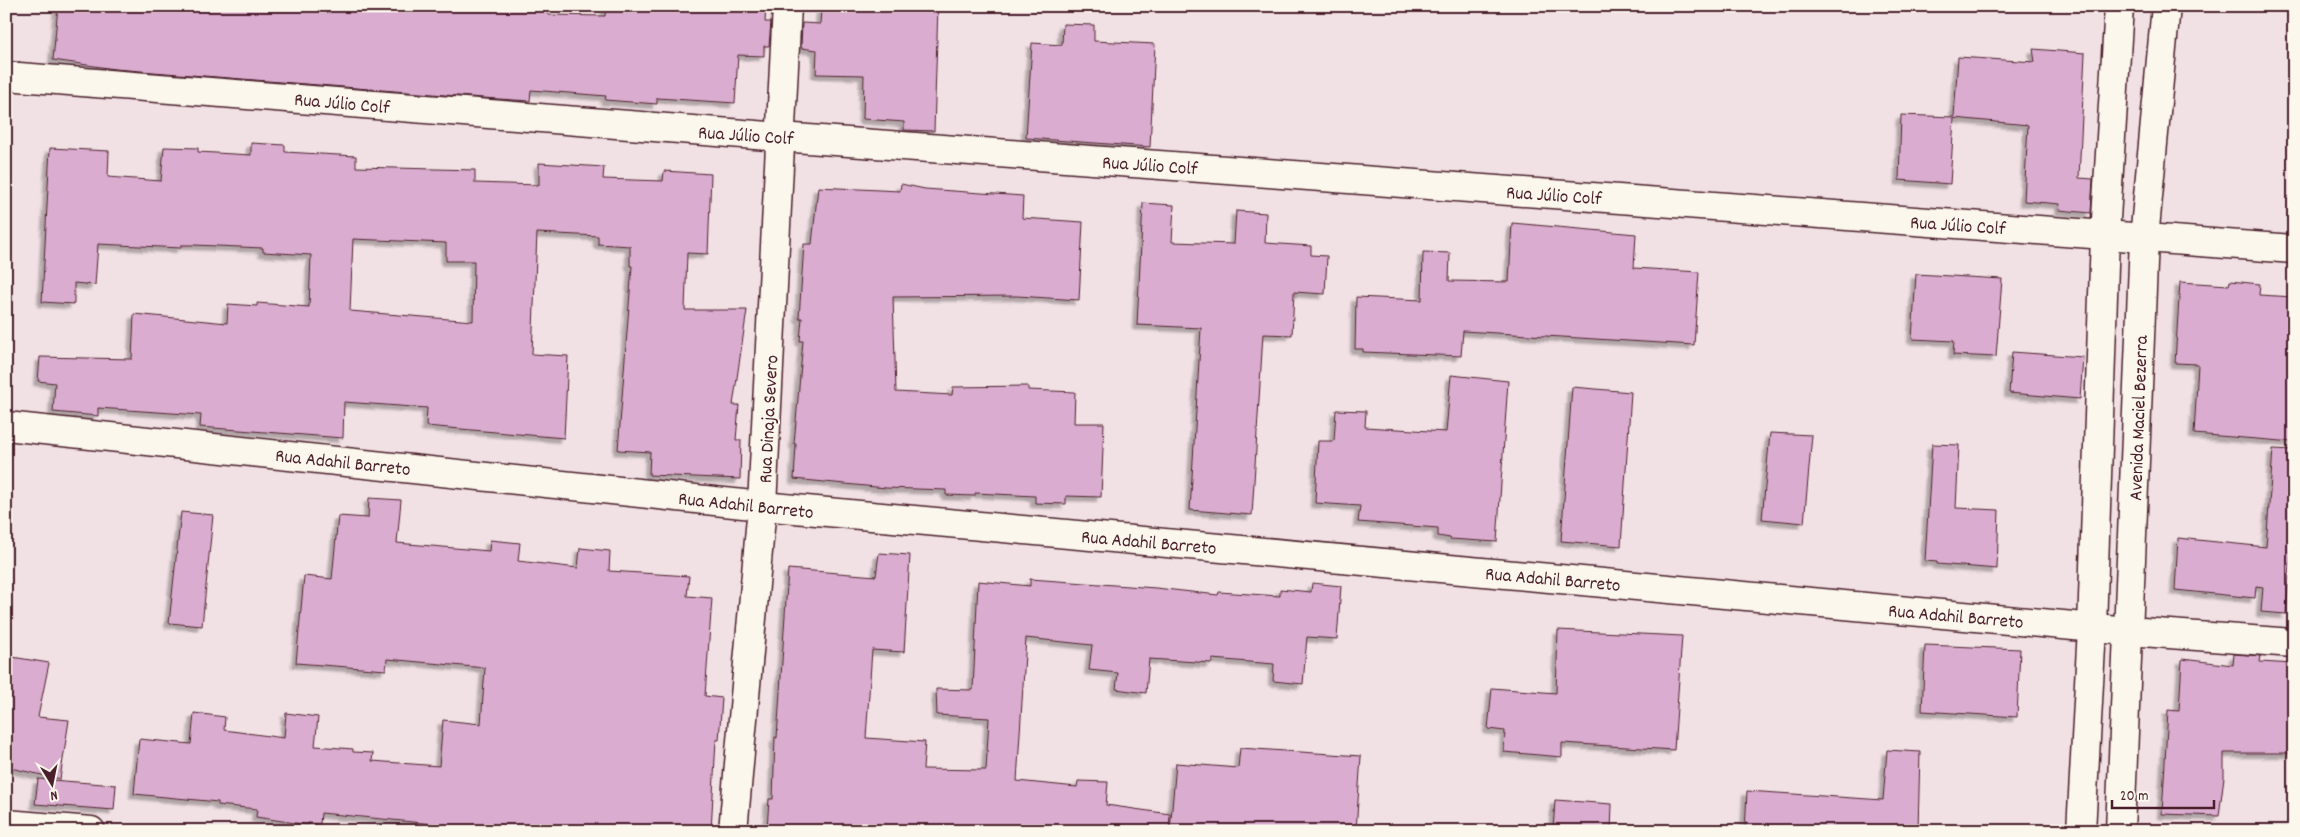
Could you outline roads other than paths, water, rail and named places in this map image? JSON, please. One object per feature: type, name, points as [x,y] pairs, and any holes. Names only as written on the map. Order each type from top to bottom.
[{"type":"street","name":"Rua Dinaja Severo","points":[[733,831],[762,506],[787,6]]},
{"type":"street","name":"Avenida Maciel Bezerra","points":[[2080,831],[2092,628],[2105,235],[2119,6]]},
{"type":"street","name":"Avenida Maciel Bezerra","points":[[2120,831],[2144,239],[2166,6]]},
{"type":"street","name":"Rua Júlio Colf","points":[[6,76],[781,137],[2294,249]]},
{"type":"street","name":"Rua Adahil Barreto","points":[[6,426],[762,506],[2092,628],[2294,643]]},
{"type":"street","points":[[6,824],[91,831]]}]
